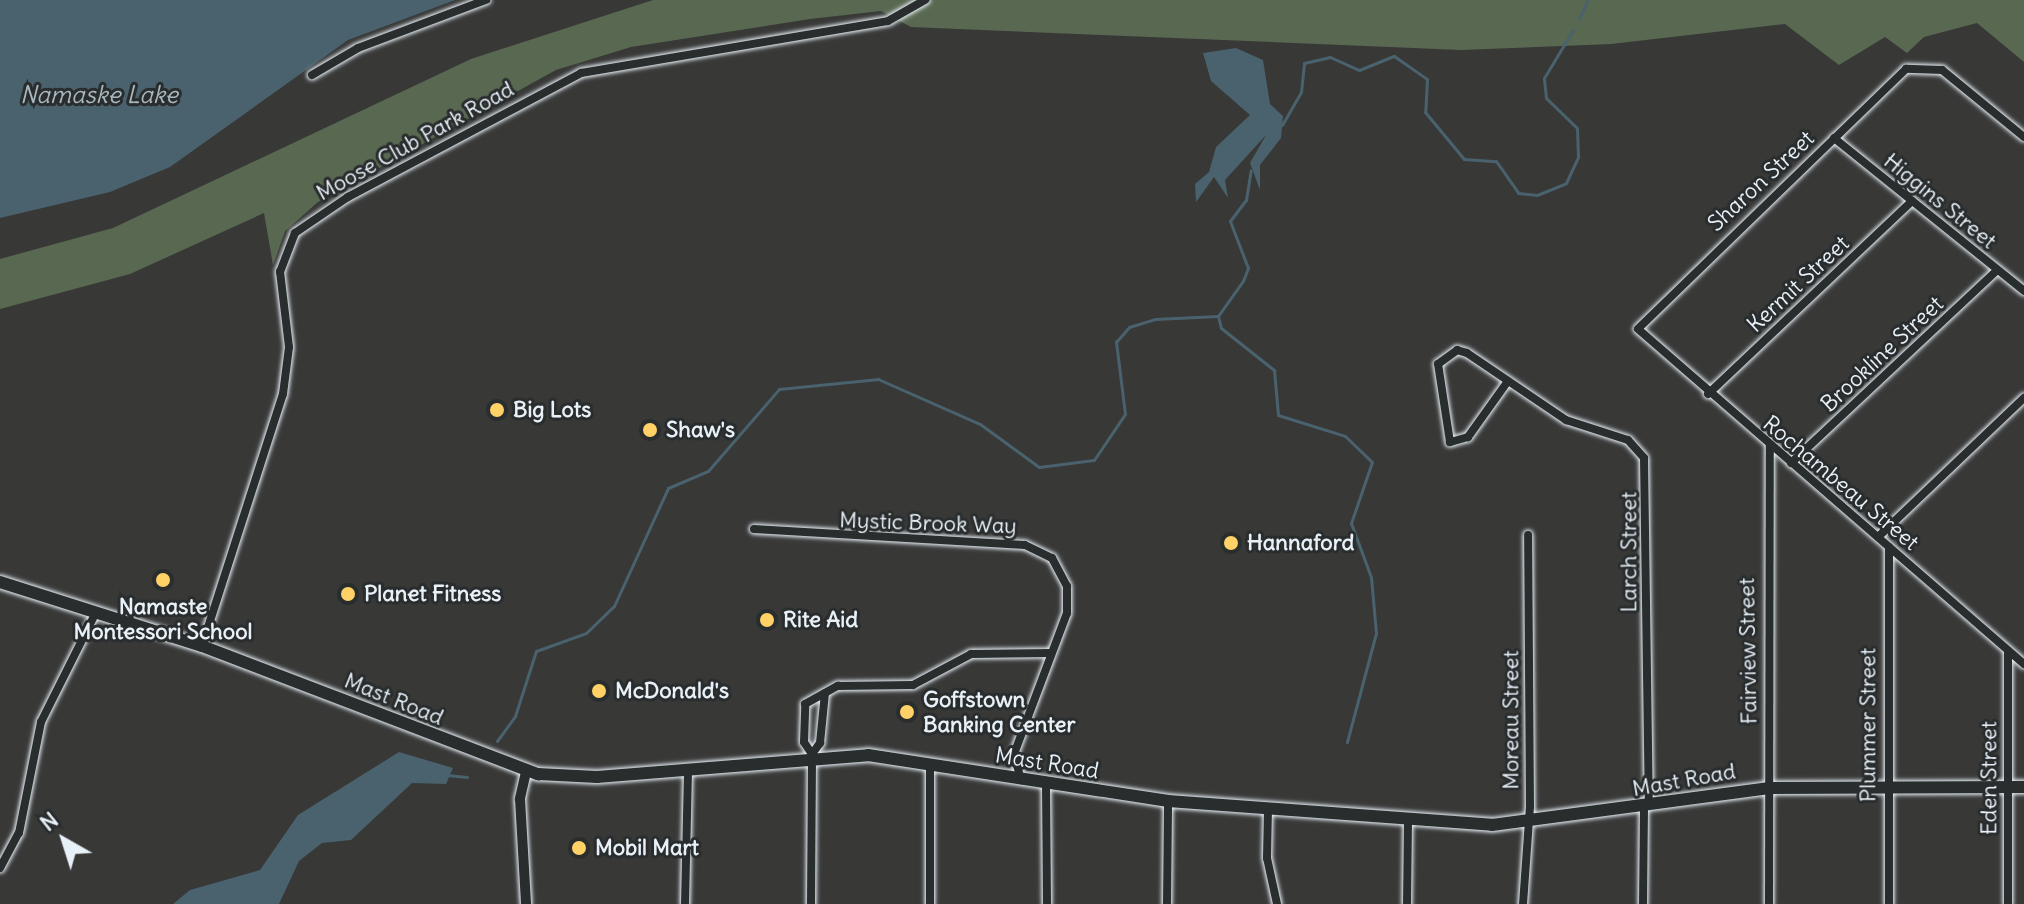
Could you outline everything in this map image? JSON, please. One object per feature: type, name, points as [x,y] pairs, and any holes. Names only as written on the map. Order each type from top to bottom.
[{"type":"main road","name":"Mast Road","points":[[0,582],[202,646],[526,772],[597,777],[812,754],[930,762],[1046,786],[1168,801],[1527,825],[1768,788],[2024,787]]},
{"type":"street","points":[[312,75],[358,48],[486,0]]},
{"type":"street","name":"Moose Club Park Road","points":[[202,646],[283,394],[289,347],[280,272],[295,233],[348,197],[581,73],[888,21],[925,0]]},
{"type":"street","name":"Sharon Street","points":[[1638,329],[1891,79],[1915,66],[1950,75],[2024,137]]},
{"type":"street","name":"Higgins Street","points":[[1834,138],[2024,291]]},
{"type":"street","name":"Kermit Street","points":[[1708,394],[1912,201]]},
{"type":"street","name":"Brookline Street","points":[[1791,463],[1997,270]]},
{"type":"street","name":"Rochambeau Street","points":[[1638,329],[1708,394],[2024,664]]},
{"type":"street","name":"Larch Street","points":[[1508,381],[1468,437],[1450,442],[1438,370],[1443,355],[1462,350],[1566,420],[1628,440],[1644,458],[1647,807],[1643,904]]},
{"type":"street","points":[[1878,537],[2024,398]]},
{"type":"street","name":"Fairview Street","points":[[1769,904],[1770,445]]},
{"type":"street","name":"Mystic Brook Way","points":[[754,529],[1034,547],[1059,566],[1067,586],[1067,613],[1014,754],[1021,781]]},
{"type":"street","name":"Moreau Street","points":[[1523,904],[1527,825],[1528,535]]},
{"type":"street","name":"Plummer Street","points":[[1889,547],[1886,786],[1889,904]]},
{"type":"street","points":[[0,868],[22,821],[41,722],[96,612]]},
{"type":"street","name":"Eden Street","points":[[2008,651],[2008,904]]},
{"type":"street","points":[[811,904],[812,754],[804,742],[805,704],[838,686],[913,685],[971,654],[1051,653]]},
{"type":"street","points":[[812,754],[820,743],[825,693]]},
{"type":"street","points":[[930,762],[930,904]]},
{"type":"street","points":[[685,904],[688,767]]},
{"type":"street","points":[[526,772],[520,799],[526,904]]},
{"type":"street","points":[[1046,786],[1047,904]]},
{"type":"street","points":[[1167,904],[1168,801]]},
{"type":"street","points":[[1268,809],[1268,869],[1277,904]]},
{"type":"street","points":[[1407,904],[1408,819]]},
{"type":"green space","points":[[653,0],[2024,0],[2024,62],[1977,23],[1924,37],[1907,53],[1885,37],[1839,65],[1785,24],[1611,44],[1461,50],[911,27],[881,11],[810,19],[631,47],[556,70],[318,202],[285,231],[273,265],[264,213],[130,274],[0,309],[0,259],[113,228],[471,59]]},
{"type":"water","name":"Namaske Lake","points":[[0,0],[455,0],[348,40],[170,167],[110,192],[0,218]]},
{"type":"water","points":[[1236,48],[1263,60],[1270,104],[1283,116],[1281,138],[1260,165],[1260,190],[1250,163],[1266,135],[1225,180],[1228,198],[1214,177],[1196,202],[1195,184],[1209,172],[1216,147],[1250,115],[1211,81],[1203,53]]},
{"type":"water","points":[[399,752],[453,768],[446,784],[412,783],[351,840],[322,843],[299,861],[279,904],[173,904],[190,890],[260,870],[298,815]]},
{"type":"waterway","points":[[1579,19],[1588,0]]},
{"type":"waterway","points":[[1282,125],[1301,92],[1304,63],[1330,57],[1359,70],[1394,56],[1427,79],[1425,112],[1464,159],[1496,161],[1518,193],[1537,195],[1566,183],[1578,157],[1577,128],[1546,98],[1544,78],[1573,30]]},
{"type":"waterway","points":[[497,741],[515,716],[536,651],[586,633],[614,606],[668,488],[708,471],[779,389],[878,379],[980,424],[1039,467],[1094,460],[1125,414],[1116,342],[1129,327],[1155,319],[1218,316],[1243,281],[1248,268],[1230,221],[1246,200],[1251,170]]},
{"type":"waterway","points":[[1218,316],[1221,328],[1274,370],[1278,415],[1345,436],[1372,462],[1351,523],[1371,577],[1376,633],[1347,742]]},
{"type":"waterway","points":[[447,775],[467,777]]},
{"type":"place","name":"Big Lots","points":[[497,410]]},
{"type":"place","name":"Shaw's","points":[[650,430]]},
{"type":"place","name":"Hannaford","points":[[1231,543]]},
{"type":"place","name":"Namaste Montessori School","points":[[163,580]]},
{"type":"place","name":"Planet Fitness","points":[[348,594]]},
{"type":"place","name":"Rite Aid","points":[[767,620]]},
{"type":"place","name":"McDonald's","points":[[599,691]]},
{"type":"place","name":"Goffstown Banking Center","points":[[907,712]]},
{"type":"place","name":"Mobil Mart","points":[[579,848]]}]
